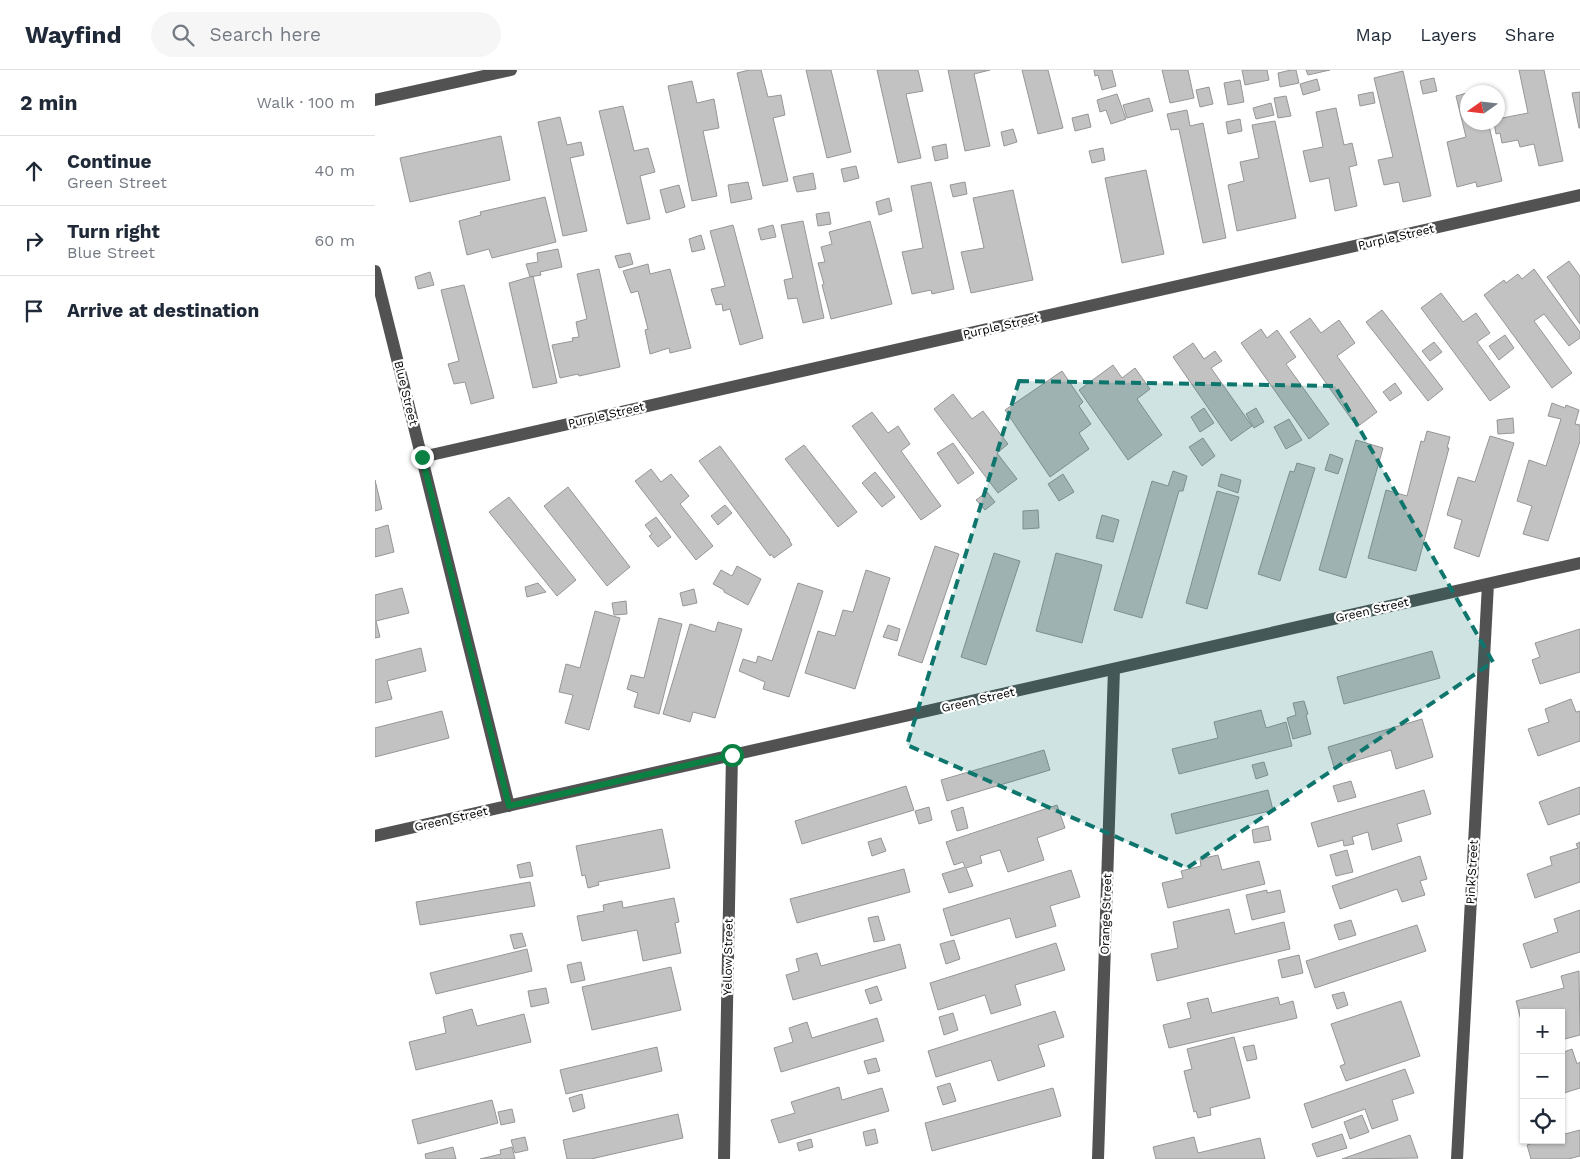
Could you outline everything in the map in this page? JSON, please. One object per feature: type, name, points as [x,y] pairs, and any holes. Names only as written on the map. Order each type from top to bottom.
[{"type":"street","points":[[375,100],[511,70]]},
{"type":"street","name":"Purple Street","points":[[422,457],[1580,195]]},
{"type":"street","name":"Blue Street","points":[[375,271],[509,806]]},
{"type":"street","name":"Green Street","points":[[375,836],[1580,563]]},
{"type":"street","name":"Pink Street","points":[[1457,1159],[1488,584]]},
{"type":"street","name":"Orange Street","points":[[1098,1159],[1114,669]]},
{"type":"street","name":"Yellow Street","points":[[724,1159],[732,755]]},
{"type":"street","points":[[375,836],[375,846]]},
{"type":"highlighted area","points":[[1019,381],[1335,386],[1493,662],[1187,868],[907,745]]},
{"type":"building","points":[[761,70],[768,97],[781,95],[785,115],[773,118],[788,181],[763,186],[737,73]]},
{"type":"building","points":[[806,70],[831,70],[851,152],[827,158]]},
{"type":"building","points":[[877,70],[918,70],[923,91],[906,94],[921,158],[898,163]]},
{"type":"building","points":[[948,70],[990,70],[974,74],[990,146],[965,151]]},
{"type":"building","points":[[1022,70],[1048,70],[1063,128],[1038,134]]},
{"type":"building","points":[[1094,70],[1112,70],[1116,86],[1102,90],[1098,75],[1095,76]]},
{"type":"building","points":[[1162,70],[1188,70],[1194,98],[1170,103]]},
{"type":"building","points":[[1242,70],[1267,70],[1269,80],[1245,85]]},
{"type":"building","points":[[1296,70],[1299,83],[1280,87],[1278,73]]},
{"type":"building","points":[[1306,70],[1330,70],[1308,75]]},
{"type":"building","points":[[1519,70],[1544,70],[1563,161],[1539,166],[1534,144],[1520,147],[1518,140],[1502,143],[1500,133],[1496,134],[1495,130],[1505,130],[1505,117],[1528,113]]},
{"type":"building","points":[[1403,71],[1431,196],[1403,202],[1399,182],[1384,185],[1378,160],[1393,157],[1374,78]]},
{"type":"building","points":[[1434,78],[1437,91],[1423,94],[1420,81]]},
{"type":"building","points":[[1317,79],[1320,90],[1303,95],[1300,84]]},
{"type":"building","points":[[1240,80],[1244,102],[1228,105],[1224,83]]},
{"type":"building","points":[[692,81],[697,103],[714,99],[719,128],[703,131],[717,196],[692,201],[668,86]]},
{"type":"building","points":[[1209,87],[1213,104],[1200,107],[1196,90]]},
{"type":"building","points":[[1373,92],[1375,103],[1360,106],[1358,95]]},
{"type":"building","points":[[1580,92],[1580,128],[1579,128],[1572,93]]},
{"type":"building","points":[[1117,94],[1126,119],[1111,124],[1106,110],[1100,112],[1097,100]]},
{"type":"building","points":[[1460,95],[1460,112],[1456,96]]},
{"type":"building","points":[[1286,96],[1291,116],[1278,118],[1274,98]]},
{"type":"building","points":[[1149,98],[1153,111],[1127,118],[1123,105]]},
{"type":"building","points":[[1271,103],[1274,115],[1256,119],[1253,108]]},
{"type":"building","points":[[623,106],[634,151],[648,148],[655,172],[640,176],[650,219],[627,224],[599,111]]},
{"type":"building","points":[[1336,108],[1344,145],[1352,143],[1357,165],[1349,167],[1357,206],[1335,211],[1329,178],[1310,182],[1303,151],[1323,147],[1316,112]]},
{"type":"building","points":[[1187,110],[1190,126],[1203,123],[1226,238],[1203,243],[1179,129],[1171,130],[1167,114]]},
{"type":"building","points":[[1088,114],[1091,127],[1075,131],[1072,118]]},
{"type":"building","points":[[560,117],[567,145],[581,142],[584,155],[570,158],[587,231],[563,236],[538,122]]},
{"type":"building","points":[[1240,119],[1242,131],[1228,134],[1226,122]]},
{"type":"building","points":[[1275,121],[1296,218],[1237,231],[1228,185],[1244,181],[1240,162],[1259,158],[1252,125]]},
{"type":"building","points":[[1013,129],[1017,142],[1004,146],[1001,132]]},
{"type":"building","points":[[1464,130],[1490,130],[1502,181],[1477,187],[1476,182],[1457,187],[1447,142],[1466,137]]},
{"type":"building","points":[[501,136],[510,180],[410,202],[400,158]]},
{"type":"building","points":[[946,144],[948,158],[935,161],[932,147]]},
{"type":"building","points":[[1103,148],[1105,160],[1092,163],[1089,151]]},
{"type":"building","points":[[856,166],[859,178],[844,182],[841,169]]},
{"type":"building","points":[[1146,170],[1164,254],[1122,263],[1105,178]]},
{"type":"building","points":[[813,173],[816,189],[797,192],[793,177]]},
{"type":"building","points":[[748,182],[752,199],[731,203],[728,185]]},
{"type":"building","points":[[931,182],[954,289],[932,294],[931,290],[912,294],[902,252],[923,248],[911,186]]},
{"type":"building","points":[[965,182],[967,194],[953,197],[950,185]]},
{"type":"building","points":[[679,185],[685,207],[666,213],[660,190]]},
{"type":"building","points":[[1013,190],[1033,280],[971,293],[961,252],[984,248],[973,198]]},
{"type":"building","points":[[545,197],[556,242],[492,258],[489,249],[467,255],[459,221],[481,215],[480,212]]},
{"type":"building","points":[[889,198],[892,211],[879,215],[876,202]]},
{"type":"building","points":[[829,212],[831,224],[818,226],[816,214]]},
{"type":"building","points":[[803,221],[824,318],[803,323],[797,298],[788,299],[784,280],[793,278],[781,225]]},
{"type":"building","points":[[870,221],[892,304],[831,319],[818,263],[825,262],[821,247],[832,244],[829,232]]},
{"type":"building","points":[[733,225],[763,338],[740,345],[730,309],[723,311],[722,304],[716,305],[711,289],[725,286],[710,231]]},
{"type":"building","points":[[773,225],[776,237],[761,240],[758,229]]},
{"type":"building","points":[[701,235],[705,249],[692,252],[689,239]]},
{"type":"building","points":[[558,249],[562,267],[540,272],[541,275],[530,277],[526,264],[538,262],[537,253]]},
{"type":"building","points":[[630,253],[633,264],[619,268],[615,256]]},
{"type":"building","points":[[1569,261],[1580,276],[1580,324],[1547,277]]},
{"type":"building","points":[[648,264],[650,274],[670,269],[691,348],[670,353],[669,348],[650,354],[645,330],[648,329],[638,291],[631,293],[623,271]]},
{"type":"building","points":[[599,269],[620,367],[560,378],[552,345],[573,341],[572,338],[579,337],[576,322],[587,319],[577,274]]},
{"type":"building","points":[[1534,269],[1580,332],[1580,338],[1569,346],[1544,314],[1534,321],[1572,373],[1552,388],[1484,295],[1504,280],[1506,283],[1518,274],[1522,279]]},
{"type":"building","points":[[430,272],[434,285],[418,289],[415,277]]},
{"type":"building","points":[[533,276],[557,383],[533,388],[509,283]]},
{"type":"building","points":[[464,285],[494,398],[471,404],[465,382],[454,384],[448,364],[459,361],[441,290]]},
{"type":"building","points":[[1441,293],[1463,322],[1476,313],[1490,333],[1477,342],[1510,387],[1490,401],[1421,308]]},
{"type":"building","points":[[1382,310],[1443,389],[1428,401],[1366,322]]},
{"type":"building","points":[[1310,318],[1321,333],[1339,320],[1355,343],[1337,356],[1377,412],[1357,427],[1290,332]]},
{"type":"building","points":[[1261,329],[1267,338],[1277,330],[1296,357],[1286,364],[1329,424],[1309,439],[1241,343]]},
{"type":"building","points":[[1505,335],[1514,348],[1499,360],[1489,346]]},
{"type":"building","points":[[1434,342],[1442,352],[1430,361],[1422,351]]},
{"type":"building","points":[[1193,343],[1204,359],[1215,351],[1222,361],[1211,368],[1252,426],[1231,441],[1173,357]]},
{"type":"building","points":[[1113,365],[1122,378],[1135,368],[1150,389],[1137,399],[1162,435],[1128,460],[1079,390]]},
{"type":"building","points":[[1062,371],[1083,402],[1079,406],[1091,424],[1079,433],[1089,449],[1050,477],[1005,410]]},
{"type":"building","points":[[1395,383],[1402,393],[1390,401],[1383,392]]},
{"type":"building","points":[[953,394],[972,419],[983,411],[1008,444],[997,453],[1017,479],[998,493],[934,409]]},
{"type":"building","points":[[1552,403],[1565,408],[1566,405],[1579,410],[1575,424],[1580,425],[1580,441],[1548,541],[1523,534],[1532,506],[1517,501],[1529,460],[1546,466],[1561,419],[1548,416]]},
{"type":"building","points":[[1204,408],[1214,423],[1200,432],[1191,417]]},
{"type":"building","points":[[1256,408],[1264,422],[1254,428],[1246,414]]},
{"type":"building","points":[[872,412],[888,433],[898,426],[910,444],[901,451],[941,506],[921,520],[852,426]]},
{"type":"building","points":[[1513,418],[1514,433],[1498,434],[1497,420]]},
{"type":"building","points":[[1289,419],[1302,440],[1286,449],[1274,427]]},
{"type":"building","points":[[1427,431],[1450,437],[1447,448],[1449,448],[1416,571],[1368,558],[1386,490],[1407,496],[1421,441],[1424,442]]},
{"type":"building","points":[[1490,436],[1514,443],[1479,557],[1454,548],[1462,520],[1447,515],[1458,477],[1475,482]]},
{"type":"building","points":[[1203,438],[1215,456],[1202,466],[1189,447]]},
{"type":"building","points":[[1356,440],[1383,448],[1346,578],[1319,570]]},
{"type":"building","points":[[953,443],[974,473],[958,484],[937,453]]},
{"type":"building","points":[[804,445],[857,512],[838,527],[785,459]]},
{"type":"building","points":[[720,446],[790,540],[792,545],[774,558],[771,554],[770,556],[699,461]]},
{"type":"building","points":[[1330,454],[1343,459],[1338,474],[1325,470]]},
{"type":"building","points":[[1297,463],[1315,468],[1280,581],[1258,574],[1290,471],[1294,472]]},
{"type":"building","points":[[651,469],[661,482],[671,474],[689,496],[680,504],[713,546],[696,560],[635,481]]},
{"type":"building","points":[[1173,471],[1187,476],[1183,491],[1179,491],[1142,618],[1114,610],[1152,481],[1168,486]]},
{"type":"building","points":[[875,472],[895,497],[882,507],[862,483]]},
{"type":"building","points":[[1063,474],[1074,492],[1059,501],[1048,484]]},
{"type":"building","points":[[1221,474],[1241,480],[1238,493],[1218,486]]},
{"type":"building","points":[[375,480],[382,509],[375,511]]},
{"type":"building","points":[[568,487],[630,567],[607,586],[544,506]]},
{"type":"building","points":[[1217,491],[1239,497],[1207,609],[1186,603]]},
{"type":"building","points":[[987,492],[995,502],[985,510],[976,500]]},
{"type":"building","points":[[509,497],[576,580],[557,596],[489,512]]},
{"type":"building","points":[[725,505],[732,513],[718,525],[711,516]]},
{"type":"building","points":[[1038,510],[1039,528],[1023,529],[1023,511]]},
{"type":"building","points":[[1102,515],[1119,520],[1113,542],[1096,538]]},
{"type":"building","points":[[656,517],[671,537],[658,547],[649,536],[652,534],[645,525]]},
{"type":"building","points":[[388,525],[394,552],[375,557],[375,529]]},
{"type":"building","points":[[935,546],[959,554],[922,663],[898,655]]},
{"type":"building","points":[[994,553],[1020,561],[986,665],[961,657]]},
{"type":"building","points":[[1056,553],[1102,565],[1082,643],[1036,631]]},
{"type":"building","points":[[737,566],[761,579],[748,605],[713,584],[721,570],[732,576]]},
{"type":"building","points":[[866,570],[890,578],[855,689],[805,673],[818,631],[835,636],[843,610],[853,612]]},
{"type":"building","points":[[538,583],[546,592],[527,597],[525,587]]},
{"type":"building","points":[[798,583],[823,591],[789,697],[763,689],[765,682],[739,671],[743,659],[756,663],[758,656],[772,661]]},
{"type":"building","points":[[402,588],[409,613],[376,621],[380,637],[375,638],[375,595]]},
{"type":"building","points":[[694,589],[697,603],[683,606],[680,593]]},
{"type":"building","points":[[626,601],[627,614],[614,615],[612,603]]},
{"type":"building","points":[[595,611],[620,618],[589,730],[565,723],[573,695],[559,692],[566,664],[580,668]]},
{"type":"building","points":[[659,618],[682,624],[659,714],[634,707],[638,693],[627,689],[631,675],[644,678]]},
{"type":"building","points":[[718,622],[742,629],[715,718],[693,712],[690,722],[663,714],[690,624],[715,632]]},
{"type":"building","points":[[888,625],[900,629],[897,641],[883,637]]},
{"type":"building","points":[[1580,629],[1580,672],[1540,684],[1532,660],[1540,657],[1535,643]]},
{"type":"building","points":[[421,648],[426,671],[387,681],[392,699],[375,703],[375,660]]},
{"type":"building","points":[[1432,651],[1440,678],[1344,704],[1337,677]]},
{"type":"building","points":[[1571,699],[1576,712],[1580,711],[1580,741],[1538,756],[1528,729],[1549,722],[1545,709]]},
{"type":"building","points":[[1304,701],[1311,734],[1293,739],[1287,718],[1296,715],[1293,703]]},
{"type":"building","points":[[1261,710],[1266,728],[1286,722],[1292,746],[1179,774],[1172,749],[1218,738],[1214,722]]},
{"type":"building","points":[[442,711],[449,738],[375,757],[375,728]]},
{"type":"building","points":[[1422,719],[1433,757],[1396,769],[1391,750],[1334,767],[1328,747]]},
{"type":"building","points":[[1044,750],[1050,770],[947,801],[941,780]]},
{"type":"building","points":[[1264,762],[1268,775],[1256,779],[1252,765]]},
{"type":"building","points":[[1351,781],[1356,797],[1338,802],[1333,786]]},
{"type":"building","points":[[906,786],[914,810],[802,844],[795,821]]},
{"type":"building","points":[[1580,787],[1580,814],[1548,825],[1539,802]]},
{"type":"building","points":[[1268,790],[1273,810],[1176,834],[1171,814]]},
{"type":"building","points":[[1424,790],[1431,814],[1397,824],[1402,841],[1372,850],[1368,832],[1352,837],[1354,844],[1344,846],[1343,840],[1318,847],[1311,823]]},
{"type":"building","points":[[1057,805],[1065,828],[1037,838],[1044,860],[1008,872],[1000,850],[980,856],[982,863],[966,868],[973,886],[949,893],[942,874],[965,867],[963,862],[954,865],[946,842]]},
{"type":"building","points":[[929,807],[932,820],[919,824],[915,811]]},
{"type":"building","points":[[963,807],[968,828],[957,831],[951,811]]},
{"type":"building","points":[[1268,826],[1271,840],[1254,843],[1252,830]]},
{"type":"building","points":[[662,829],[670,868],[598,882],[599,885],[588,888],[585,875],[582,876],[576,846]]},
{"type":"building","points":[[881,838],[886,851],[872,856],[868,842]]},
{"type":"building","points":[[1580,842],[1580,882],[1535,898],[1527,874],[1552,865],[1550,857],[1578,848],[1576,844]]},
{"type":"building","points":[[1347,850],[1353,872],[1336,876],[1330,855]]},
{"type":"building","points":[[1218,855],[1222,870],[1259,861],[1265,884],[1168,908],[1162,883],[1183,878],[1181,871],[1201,866],[1200,859]]},
{"type":"building","points":[[1420,856],[1427,879],[1420,881],[1425,895],[1402,902],[1397,889],[1340,909],[1332,886]]},
{"type":"building","points":[[530,862],[533,876],[520,878],[517,865]]},
{"type":"building","points":[[904,869],[910,892],[797,923],[790,899]]},
{"type":"building","points":[[1071,870],[1080,897],[1050,906],[1056,926],[1016,938],[1010,918],[951,936],[943,909]]},
{"type":"building","points":[[530,882],[535,906],[420,925],[416,902]]},
{"type":"building","points":[[1267,890],[1267,893],[1280,890],[1285,912],[1252,920],[1246,895]]},
{"type":"building","points":[[674,898],[679,922],[675,923],[681,953],[643,961],[637,930],[582,941],[577,916],[604,911],[603,905],[622,901],[623,908]]},
{"type":"building","points":[[1229,909],[1235,934],[1284,922],[1290,949],[1157,981],[1151,954],[1178,948],[1173,922]]},
{"type":"building","points":[[1580,910],[1580,952],[1531,968],[1523,944],[1558,932],[1554,919]]},
{"type":"building","points":[[878,916],[885,940],[874,942],[868,918]]},
{"type":"building","points":[[1351,920],[1356,935],[1339,940],[1334,925]]},
{"type":"building","points":[[1417,925],[1426,951],[1315,988],[1306,961]]},
{"type":"building","points":[[522,933],[526,946],[514,949],[510,935]]},
{"type":"building","points":[[954,940],[960,959],[946,964],[940,944]]},
{"type":"building","points":[[1056,943],[1065,970],[1015,985],[1021,1005],[991,1014],[985,995],[938,1010],[930,983]]},
{"type":"building","points":[[900,944],[906,968],[793,1000],[786,975],[799,971],[796,959],[817,953],[821,966]]},
{"type":"building","points":[[527,949],[532,971],[436,994],[430,973]]},
{"type":"building","points":[[1299,955],[1303,973],[1282,978],[1278,960]]},
{"type":"building","points":[[581,962],[585,980],[571,983],[567,965]]},
{"type":"building","points":[[671,967],[681,1010],[592,1030],[582,987]]},
{"type":"building","points":[[1579,971],[1580,1035],[1565,1039],[1565,1009],[1520,1009],[1520,1016],[1516,1001],[1564,988],[1561,976]]},
{"type":"building","points":[[877,986],[882,1000],[870,1004],[865,990]]},
{"type":"building","points":[[546,988],[549,1003],[531,1007],[528,991]]},
{"type":"building","points":[[1344,992],[1348,1005],[1337,1009],[1332,995]]},
{"type":"building","points":[[1278,997],[1280,1005],[1293,1001],[1297,1018],[1169,1048],[1163,1025],[1191,1018],[1187,1003],[1208,998],[1212,1013]]},
{"type":"building","points":[[1401,1001],[1420,1056],[1346,1081],[1340,1066],[1345,1064],[1331,1024]]},
{"type":"building","points":[[472,1009],[477,1026],[524,1014],[531,1042],[416,1070],[409,1042],[446,1033],[443,1017]]},
{"type":"building","points":[[1055,1011],[1064,1037],[1038,1045],[1045,1066],[998,1081],[991,1060],[936,1077],[928,1051]]},
{"type":"building","points":[[953,1013],[958,1030],[944,1035],[939,1017]]},
{"type":"building","points":[[877,1018],[884,1041],[781,1072],[774,1048],[793,1042],[789,1028],[807,1022],[812,1038]]},
{"type":"building","points":[[1234,1037],[1250,1098],[1210,1108],[1211,1115],[1198,1118],[1196,1111],[1194,1112],[1184,1071],[1192,1069],[1187,1049]]},
{"type":"building","points":[[1254,1045],[1257,1059],[1247,1061],[1243,1047]]},
{"type":"building","points":[[657,1047],[662,1071],[566,1094],[560,1070]]},
{"type":"building","points":[[1572,1049],[1577,1064],[1580,1062],[1580,1088],[1565,1093],[1565,1054],[1565,1052]]},
{"type":"building","points":[[876,1058],[880,1071],[868,1074],[864,1061]]},
{"type":"building","points":[[1405,1069],[1414,1093],[1392,1100],[1398,1120],[1372,1129],[1365,1109],[1312,1128],[1304,1104]]},
{"type":"building","points":[[950,1083],[956,1101],[943,1105],[937,1087]]},
{"type":"building","points":[[839,1087],[842,1100],[882,1088],[889,1111],[779,1143],[771,1120],[795,1113],[791,1102]]},
{"type":"building","points":[[1053,1088],[1061,1116],[932,1151],[925,1123]]},
{"type":"building","points":[[582,1094],[585,1108],[573,1112],[569,1098]]},
{"type":"building","points":[[492,1100],[498,1123],[418,1144],[412,1120]]},
{"type":"building","points":[[512,1109],[515,1122],[501,1125],[498,1112]]},
{"type":"building","points":[[678,1114],[683,1138],[591,1159],[567,1159],[563,1140]]},
{"type":"building","points":[[1362,1115],[1369,1132],[1350,1139],[1344,1122]]},
{"type":"building","points":[[875,1129],[878,1143],[866,1146],[863,1132]]},
{"type":"building","points":[[1580,1130],[1580,1156],[1568,1159],[1531,1159],[1527,1145],[1565,1144],[1565,1134]]},
{"type":"building","points":[[1342,1134],[1347,1148],[1317,1157],[1312,1144]]},
{"type":"building","points":[[1410,1135],[1418,1158],[1342,1159]]},
{"type":"building","points":[[525,1137],[528,1150],[515,1153],[511,1140]]},
{"type":"building","points":[[1194,1137],[1198,1153],[1260,1138],[1265,1159],[1156,1159],[1153,1147]]},
{"type":"building","points":[[811,1139],[813,1147],[799,1151],[797,1143]]},
{"type":"building","points":[[453,1147],[456,1159],[426,1159],[425,1154]]},
{"type":"building","points":[[512,1147],[515,1159],[480,1159],[501,1154],[500,1150]]},
{"type":"route","points":[[422,457],[509,806],[732,755]]}]
